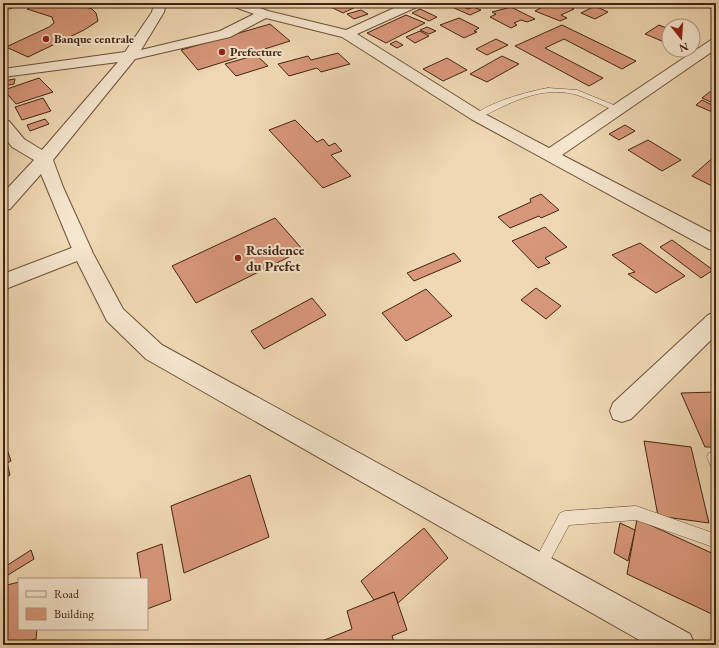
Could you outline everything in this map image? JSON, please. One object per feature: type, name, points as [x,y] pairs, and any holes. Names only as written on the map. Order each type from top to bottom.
[{"type":"street","points":[[3,6],[14,3]]},
{"type":"street","points":[[3,205],[130,56],[158,12],[160,3]]},
{"type":"street","points":[[236,3],[264,14],[347,34],[477,116],[716,244]]},
{"type":"street","points":[[347,34],[415,3]]},
{"type":"street","points":[[3,73],[130,56],[187,44],[225,34],[264,14]]},
{"type":"street","points":[[550,155],[617,108],[716,43]]},
{"type":"street","points":[[3,124],[18,143],[44,158],[54,187],[82,251],[115,315],[154,352],[679,645]]},
{"type":"street","points":[[3,282],[82,251]]},
{"type":"street","points":[[622,411],[716,321]]},
{"type":"lane","points":[[477,116],[509,99],[529,92],[548,90],[574,92],[617,108]]},
{"type":"lane","points":[[538,567],[565,518],[636,513],[716,541]]},
{"type":"building","name":"Banque centrale","points":[[39,3],[73,3],[92,9],[96,13],[98,21],[84,30],[28,57],[6,47],[49,27],[54,23],[52,17],[27,9]]},
{"type":"building","points":[[79,3],[99,3],[89,7]]},
{"type":"building","points":[[323,3],[364,3],[343,13]]},
{"type":"building","points":[[562,3],[574,9],[561,15],[567,18],[560,21],[535,11],[546,5],[542,4]]},
{"type":"building","points":[[696,3],[716,3],[716,10]]},
{"type":"building","points":[[460,5],[468,9],[473,7],[481,10],[470,15],[454,8]]},
{"type":"building","points":[[595,6],[608,12],[595,19],[581,13]]},
{"type":"building","points":[[511,7],[535,19],[527,22],[521,20],[514,23],[517,25],[511,28],[490,17],[496,14],[492,12]]},
{"type":"building","points":[[420,9],[437,17],[429,21],[412,13]]},
{"type":"building","points":[[361,10],[368,14],[354,19],[347,14]]},
{"type":"building","points":[[406,15],[425,23],[386,43],[367,33]]},
{"type":"building","points":[[459,18],[479,28],[474,31],[477,32],[464,38],[440,25]]},
{"type":"building","points":[[270,24],[290,41],[198,70],[181,50]]},
{"type":"building","points":[[562,25],[636,61],[622,69],[564,39],[545,48],[603,78],[589,86],[515,46]]},
{"type":"building","points":[[659,25],[661,26],[661,41],[645,34]]},
{"type":"building","points":[[427,27],[436,31],[429,34],[420,30]]},
{"type":"building","points":[[420,31],[429,36],[415,43],[406,37]]},
{"type":"building","points":[[496,39],[508,45],[487,55],[476,49]]},
{"type":"building","points":[[396,41],[403,45],[397,48],[390,44]]},
{"type":"building","points":[[338,53],[350,64],[321,72],[317,68],[289,76],[278,64],[308,56],[311,60]]},
{"type":"building","points":[[256,55],[268,66],[236,76],[225,64]]},
{"type":"building","points":[[502,56],[519,64],[487,82],[470,74]]},
{"type":"building","points":[[447,58],[467,70],[443,81],[423,69]]},
{"type":"building","points":[[39,78],[53,92],[16,104],[4,90]]},
{"type":"building","points":[[15,79],[14,84],[3,86],[3,81]]},
{"type":"building","points":[[716,87],[715,104],[702,98]]},
{"type":"building","points":[[43,98],[51,111],[22,120],[15,107]]},
{"type":"building","points":[[702,100],[716,107],[716,109],[712,112],[696,105]]},
{"type":"building","points":[[45,119],[49,124],[30,131],[27,125]]},
{"type":"building","points":[[295,120],[317,142],[323,139],[329,146],[335,143],[342,151],[331,155],[351,176],[323,188],[269,130]]},
{"type":"building","points":[[625,125],[635,131],[619,140],[609,134]]},
{"type":"building","points":[[648,140],[681,160],[662,171],[628,150]]},
{"type":"building","points":[[716,155],[716,188],[692,176]]},
{"type":"building","points":[[541,194],[559,210],[541,218],[539,216],[510,228],[498,217],[531,202],[530,199]]},
{"type":"building","name":"Residence du Prefet","points":[[275,218],[303,250],[196,303],[172,266]]},
{"type":"building","points":[[545,227],[567,247],[545,258],[550,263],[538,268],[512,241]]},
{"type":"building","points":[[672,240],[713,270],[701,278],[660,247]]},
{"type":"building","points":[[640,243],[685,276],[656,293],[628,274],[635,272],[612,255]]},
{"type":"building","points":[[454,253],[461,261],[414,281],[407,273]]},
{"type":"building","points":[[536,288],[561,306],[546,319],[521,300]]},
{"type":"building","points":[[426,289],[452,316],[406,341],[382,313]]},
{"type":"building","points":[[312,298],[326,315],[264,349],[251,331]]},
{"type":"building","points":[[716,392],[716,447],[705,447],[681,393]]},
{"type":"building","points":[[3,437],[11,461],[7,463],[10,475],[3,479]]},
{"type":"building","points":[[644,441],[691,447],[709,523],[658,516]]},
{"type":"building","points":[[250,475],[269,537],[184,573],[171,506]]},
{"type":"building","points":[[637,519],[716,555],[716,616],[627,574]]},
{"type":"building","points":[[620,523],[635,530],[628,561],[614,553]]},
{"type":"building","points":[[424,528],[448,558],[398,603],[394,592],[374,600],[361,581]]},
{"type":"building","points":[[162,544],[171,600],[148,609],[148,578],[141,578],[137,553]]},
{"type":"building","points":[[31,550],[34,559],[3,578],[3,568]]},
{"type":"building","points":[[18,582],[18,630],[37,630],[36,639],[13,645],[3,645],[3,586]]},
{"type":"building","points":[[394,592],[407,630],[392,636],[395,645],[312,645],[352,629],[347,611]]},
{"type":"place","name":"Banque centrale","points":[[46,39]]},
{"type":"place","name":"Prefecture","points":[[222,52]]},
{"type":"place","name":"Residence du Prefet","points":[[238,258]]}]
